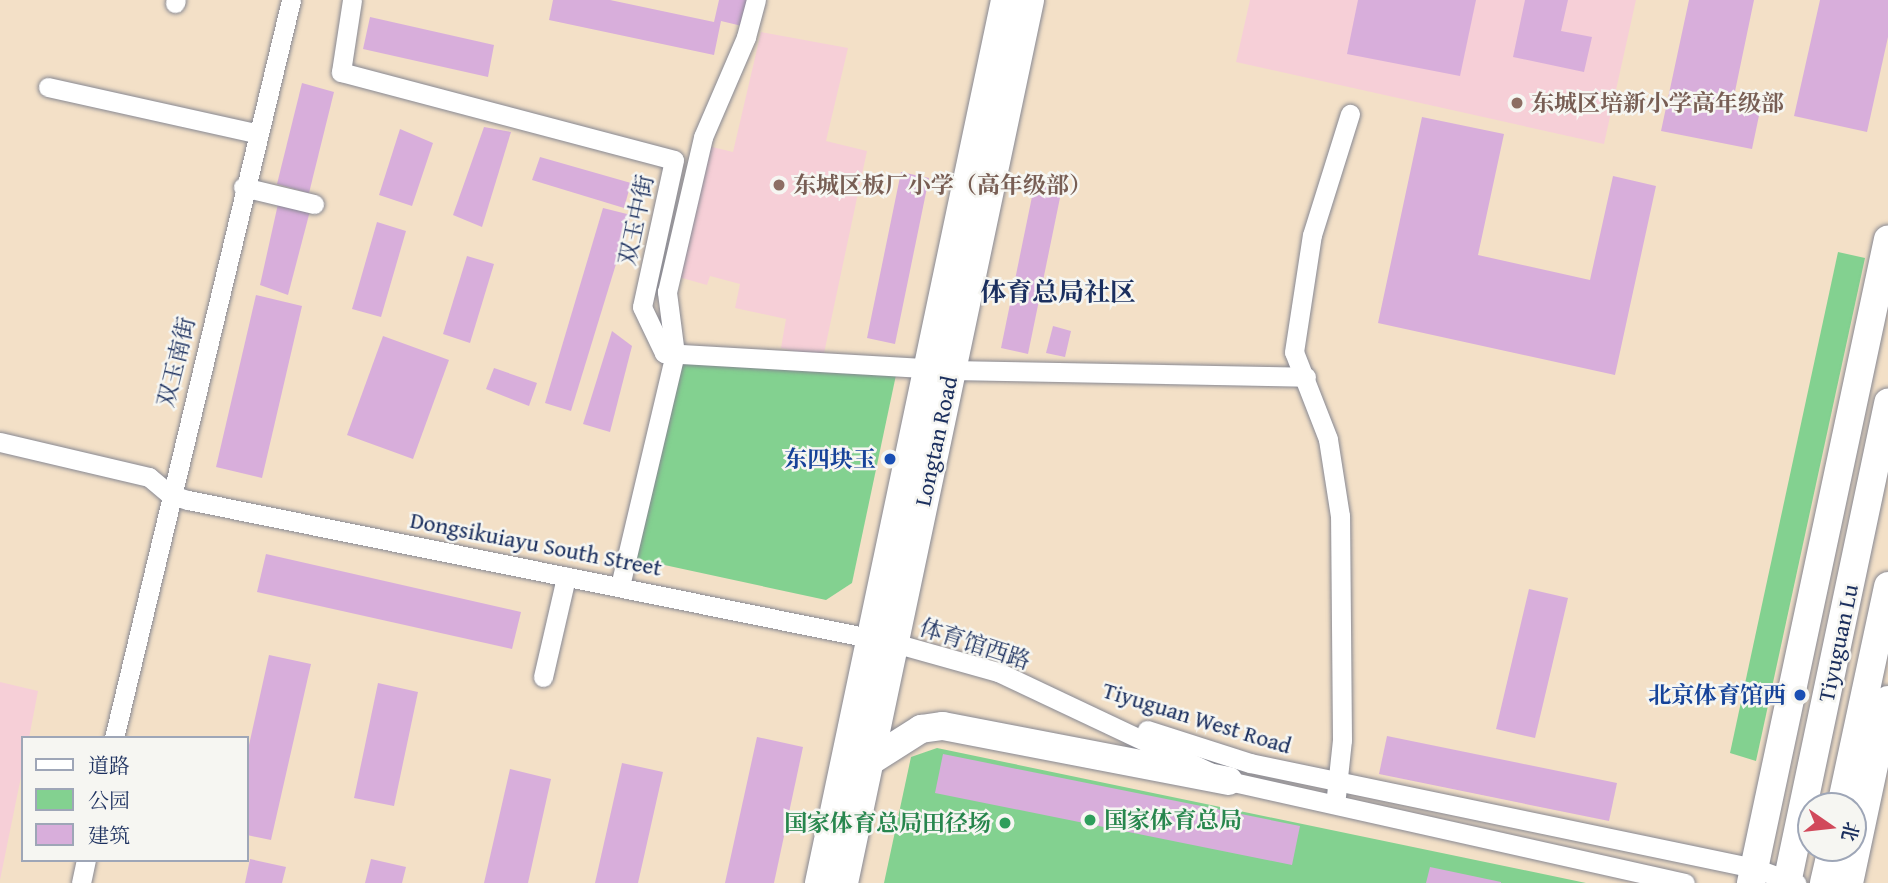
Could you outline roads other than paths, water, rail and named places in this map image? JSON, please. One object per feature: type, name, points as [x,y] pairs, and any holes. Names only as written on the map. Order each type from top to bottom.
[{"type":"street","name":"双玉南街","points":[[114,736],[169,494],[290,0]]},
{"type":"street","name":"双玉中街","points":[[352,0],[341,72],[674,160],[642,307],[664,353],[675,354]]},
{"type":"street","points":[[620,586],[675,354],[667,292],[703,137],[746,37],[756,0]]},
{"type":"street","name":"Longtan Road","points":[[940,369],[1005,0]]},
{"type":"street","name":"Longtan Road","points":[[819,883],[883,640],[940,369],[1030,0]]},
{"type":"street","points":[[48,87],[256,133]]},
{"type":"street","points":[[1334,803],[1338,783],[1340,516],[1328,439],[1294,352],[1312,235],[1350,114]]},
{"type":"street","points":[[243,187],[314,204]]},
{"type":"street","points":[[1752,875],[1888,239]]},
{"type":"street","points":[[675,354],[940,369],[1306,377]]},
{"type":"street","name":"Tiyuguan Lu","points":[[1790,881],[1888,403]]},
{"type":"street","points":[[1,447],[149,477],[169,494]]},
{"type":"street","name":"Dongsikuiayu South Street","points":[[169,494],[566,578],[620,586],[883,640]]},
{"type":"street","points":[[543,677],[566,578]]},
{"type":"street","points":[[1844,792],[1888,586]]},
{"type":"street","name":"Longtan Road","points":[[844,883],[869,762],[883,640]]},
{"type":"street","name":"体育馆西路","points":[[883,640],[998,672],[1079,709]]},
{"type":"street","points":[[1849,883],[1888,700]]},
{"type":"street","name":"Tiyuguan West Road","points":[[1079,709],[1250,763],[1752,875],[1790,881]]},
{"type":"street","name":"Tiyuguan West Road","points":[[1079,709],[1230,781],[1685,883]]},
{"type":"street","points":[[869,762],[921,729],[943,726],[1230,781]]},
{"type":"street","points":[[81,883],[86,862]]},
{"type":"street","points":[[1824,883],[1829,862]]},
{"type":"place","name":"东城区培新小学高年级部","points":[[1517,103]]},
{"type":"place","name":"东城区板厂小学（高年级部）","points":[[779,185]]},
{"type":"place","name":"东四块玉","points":[[890,459]]},
{"type":"place","name":"北京体育馆西","points":[[1800,695]]},
{"type":"place","name":"国家体育总局","points":[[1090,820]]},
{"type":"place","name":"国家体育总局田径场","points":[[1005,823]]},
{"type":"district","name":"体育总局社区","points":[[1058,292]]}]
